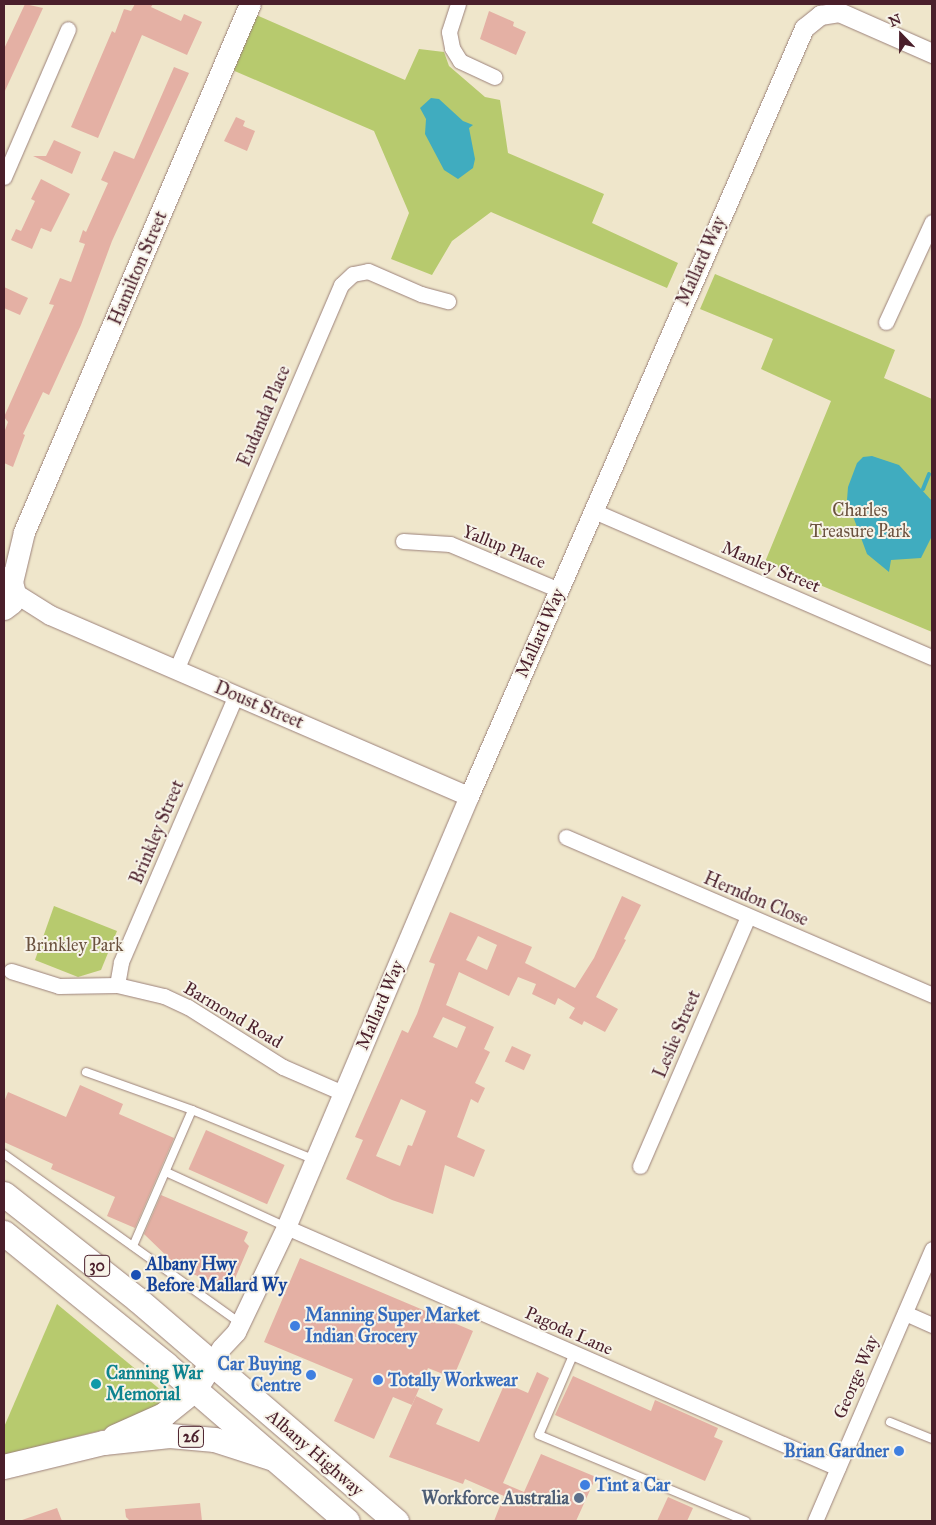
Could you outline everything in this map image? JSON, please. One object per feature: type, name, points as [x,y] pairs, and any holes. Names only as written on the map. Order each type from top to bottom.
[{"type":"highway","name":"Albany Highway","points":[[4,1194],[84,1255],[396,1521]]},
{"type":"highway","name":"Albany Highway","points":[[4,1233],[195,1390],[347,1521]]},
{"type":"main road","name":"Hamilton Street","points":[[8,588],[24,532],[250,4]]},
{"type":"main road","name":"26","points":[[104,1443],[164,1415],[195,1390],[212,1363]]},
{"type":"main road","name":"26","points":[[4,1467],[104,1443],[170,1436],[198,1437],[274,1459]]},
{"type":"street","points":[[458,4],[450,32],[452,48],[460,61],[495,76]]},
{"type":"street","name":"Mallard Way","points":[[212,1363],[220,1348],[239,1328],[286,1227],[468,796],[804,28],[820,15],[839,12],[932,53]]},
{"type":"street","points":[[4,177],[68,29]]},
{"type":"street","points":[[886,322],[932,222]]},
{"type":"street","name":"Eudanda Place","points":[[176,670],[341,285],[353,274],[368,272],[421,294],[448,301]]},
{"type":"street","name":"Manley Street","points":[[594,511],[932,657]]},
{"type":"street","name":"Yallup Place","points":[[403,541],[450,544],[559,590]]},
{"type":"street","name":"Doust Street","points":[[8,588],[50,615],[468,796]]},
{"type":"street","name":"Brinkley Street","points":[[117,985],[122,962],[236,695]]},
{"type":"street","name":"Herndon Close","points":[[566,836],[748,917],[932,995]]},
{"type":"street","name":"Leslie Street","points":[[640,1166],[748,917]]},
{"type":"street","name":"Barmond Road","points":[[11,970],[59,986],[117,985],[164,996],[188,1007],[283,1067],[343,1093]]},
{"type":"street","name":"Pagoda Lane","points":[[286,1227],[838,1468]]},
{"type":"street","name":"George Way","points":[[815,1521],[932,1249]]},
{"type":"street","points":[[905,1313],[932,1325]]},
{"type":"lane","points":[[86,1072],[192,1110],[315,1160]]},
{"type":"lane","points":[[132,1246],[152,1196],[166,1172],[192,1110]]},
{"type":"lane","points":[[4,1154],[132,1246],[239,1328]]},
{"type":"lane","points":[[166,1172],[286,1227]]},
{"type":"lane","points":[[574,1353],[539,1435],[746,1521]]},
{"type":"lane","points":[[890,1422],[932,1439]]},
{"type":"green space","points":[[254,14],[405,80],[419,49],[444,52],[449,66],[485,97],[500,100],[508,153],[604,194],[592,223],[678,263],[667,288],[491,212],[452,241],[432,275],[391,259],[409,213],[374,131],[230,69]]},
{"type":"green space","name":"Charles Treasure Park","points":[[715,274],[895,350],[884,378],[932,399],[932,632],[765,562],[831,401],[761,369],[773,339],[700,309]]},
{"type":"green space","name":"Brinkley Park","points":[[54,906],[117,931],[101,970],[78,977],[35,960]]},
{"type":"green space","points":[[57,1304],[162,1391],[165,1399],[163,1406],[115,1427],[4,1455],[4,1427]]},
{"type":"water","points":[[431,98],[439,99],[463,121],[473,125],[469,128],[475,159],[473,168],[458,179],[444,170],[425,134],[426,119],[420,108]]},
{"type":"water","points":[[872,456],[899,465],[932,501],[932,536],[921,558],[891,560],[889,572],[867,554],[847,500],[848,487],[857,463],[863,457]]},
{"type":"building","points":[[25,4],[43,8],[4,93],[4,49]]},
{"type":"building","points":[[135,4],[153,4],[151,7],[181,21],[184,14],[202,22],[187,55],[142,35],[98,138],[71,127],[112,31],[115,33],[124,9],[131,11]]},
{"type":"building","points":[[489,11],[514,22],[513,26],[526,32],[516,55],[480,39]]},
{"type":"building","points":[[174,67],[189,73],[112,241],[81,325],[49,395],[43,392],[23,434],[25,435],[13,467],[4,463],[4,433],[8,422],[4,417],[54,305],[49,304],[60,278],[71,282],[85,244],[79,242],[83,230],[86,232],[108,183],[101,180],[114,151],[134,159]]},
{"type":"building","points":[[236,117],[245,121],[243,126],[255,131],[247,151],[224,141]]},
{"type":"building","points":[[54,140],[81,152],[72,174],[33,156],[46,156]]},
{"type":"building","points":[[41,179],[70,194],[51,232],[41,228],[32,249],[11,240],[16,229],[21,231],[35,201],[31,199]]},
{"type":"building","points":[[4,287],[28,298],[20,315],[4,308]]},
{"type":"building","points":[[622,896],[641,905],[624,939],[626,940],[596,997],[618,1009],[605,1032],[584,1021],[582,1025],[569,1018],[575,1008],[558,998],[555,1005],[532,994],[536,984],[518,977],[509,996],[459,972],[446,1005],[494,1027],[484,1049],[490,1052],[475,1083],[485,1088],[478,1103],[471,1099],[457,1137],[485,1150],[474,1177],[445,1165],[433,1214],[392,1200],[346,1179],[363,1140],[355,1137],[402,1030],[408,1033],[417,1014],[435,964],[429,962],[450,912],[532,947],[525,963],[575,988],[594,958]],"holes":[[[478,936],[497,945],[487,970],[466,960]],[[443,1017],[466,1027],[457,1048],[433,1037]],[[401,1099],[426,1111],[412,1146],[408,1145],[400,1166],[376,1156]]]},
{"type":"building","points":[[512,1046],[531,1055],[524,1070],[505,1061]]},
{"type":"building","points":[[80,1085],[123,1104],[119,1114],[174,1138],[135,1228],[107,1216],[115,1197],[51,1169],[53,1164],[4,1142],[4,1102],[8,1092],[66,1117]]},
{"type":"building","points":[[206,1130],[285,1165],[267,1204],[189,1169]]},
{"type":"building","points":[[161,1195],[248,1232],[244,1241],[249,1246],[230,1290],[179,1268],[144,1234]]},
{"type":"building","points":[[300,1258],[473,1331],[453,1378],[428,1368],[412,1405],[393,1397],[374,1439],[334,1421],[353,1379],[264,1342]]},
{"type":"building","points":[[537,1372],[549,1378],[503,1483],[524,1492],[541,1454],[596,1477],[576,1521],[494,1521],[504,1496],[465,1479],[463,1484],[389,1457],[416,1396],[443,1409],[436,1424],[479,1442],[505,1383],[528,1393]]},
{"type":"building","points":[[573,1376],[651,1411],[655,1400],[718,1428],[714,1437],[723,1441],[705,1481],[555,1415]]},
{"type":"building","points":[[668,1497],[693,1508],[687,1521],[657,1521]]},
{"type":"building","points":[[200,1503],[202,1521],[130,1521],[126,1517],[125,1509]]},
{"type":"building","points":[[57,1508],[62,1521],[22,1521],[22,1520]]},
{"type":"waterway","points":[[923,489],[929,474]]},
{"type":"place","name":"Albany Hwy Before Mallard Wy","points":[[136,1275]]},
{"type":"place","name":"Manning Super Market Indian Grocery","points":[[295,1326]]},
{"type":"place","name":"Car Buying Centre","points":[[311,1375]]},
{"type":"place","name":"Totally Workwear","points":[[378,1380]]},
{"type":"place","name":"Canning War Memorial","points":[[96,1384]]},
{"type":"place","name":"Brian Gardner","points":[[899,1451]]},
{"type":"place","name":"Tint a Car","points":[[585,1485]]},
{"type":"place","name":"Workforce Australia","points":[[579,1498]]}]
